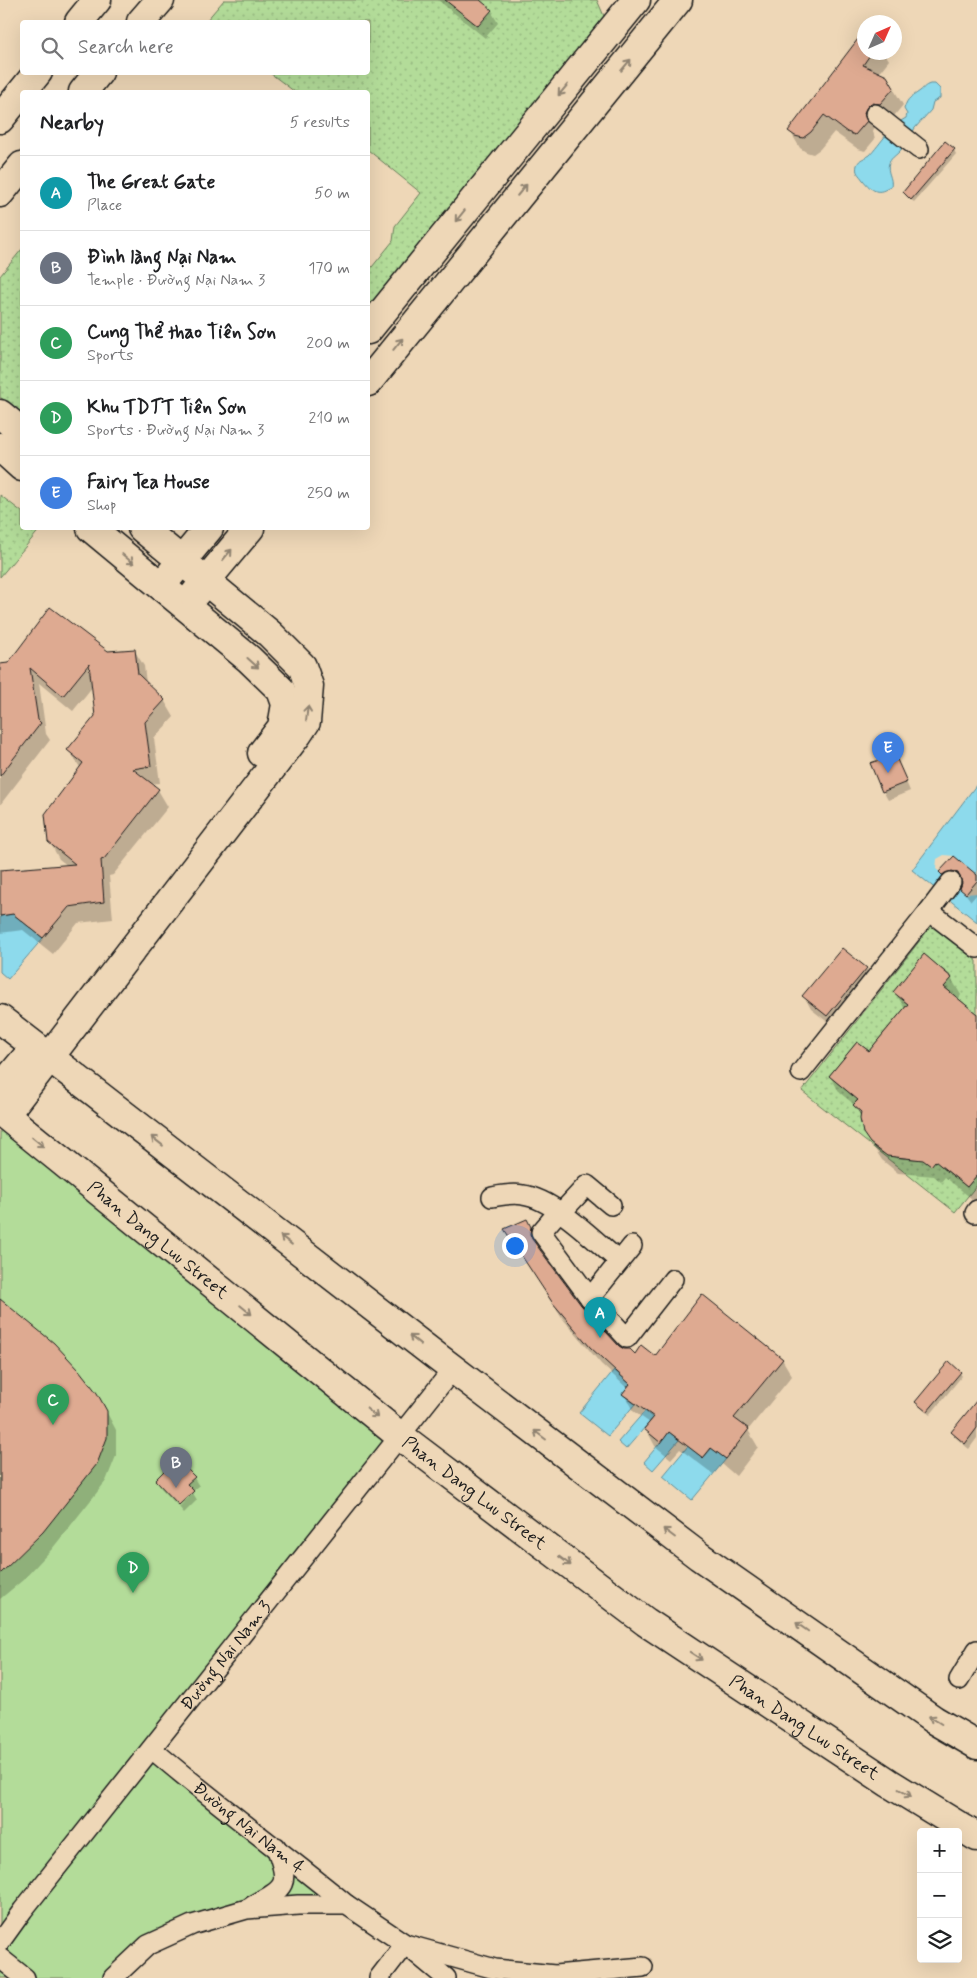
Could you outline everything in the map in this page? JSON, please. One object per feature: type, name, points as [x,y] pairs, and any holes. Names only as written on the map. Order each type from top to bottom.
[{"type":"street","points":[[81,20],[98,0]]},
{"type":"street","points":[[143,20],[160,0]]},
{"type":"street","points":[[370,380],[653,33],[671,2]]},
{"type":"street","points":[[370,328],[625,4],[653,33]]},
{"type":"street","points":[[23,90],[36,75]]},
{"type":"street","points":[[85,90],[97,75]]},
{"type":"street","points":[[0,118],[20,94]]},
{"type":"street","points":[[881,119],[919,149]]},
{"type":"street","points":[[0,193],[20,168]]},
{"type":"street","points":[[480,190],[506,211]]},
{"type":"street","points":[[0,414],[20,430]]},
{"type":"street","points":[[0,447],[20,465]]},
{"type":"street","points":[[2,1105],[282,727],[286,704],[281,690],[248,659],[93,530]]},
{"type":"street","points":[[42,1052],[306,722],[309,686],[302,666],[270,634],[144,530]]},
{"type":"street","points":[[161,586],[207,530]]},
{"type":"street","points":[[185,606],[248,530]]},
{"type":"street","points":[[801,1072],[952,882]]},
{"type":"street","points":[[929,911],[977,948]]},
{"type":"street","points":[[0,1019],[453,1369],[699,1556],[934,1720],[977,1745]]},
{"type":"street","name":"Phan Dang Luu Street","points":[[2,1105],[400,1436],[646,1622],[888,1784],[977,1836]]},
{"type":"street","points":[[611,1205],[587,1185],[541,1232],[590,1298],[627,1338],[673,1279]]},
{"type":"street","points":[[492,1197],[512,1194],[536,1198],[560,1212],[619,1261]]},
{"type":"street","points":[[590,1298],[632,1246]]},
{"type":"street","name":"Đường Nại Nam 3","points":[[0,1942],[23,1910],[453,1369]]},
{"type":"street","points":[[959,1680],[977,1650]]},
{"type":"street","name":"Đường Nại Nam 4","points":[[152,1749],[192,1783],[347,1904],[405,1944]]},
{"type":"street","points":[[247,1909],[274,1894],[283,1885],[285,1871],[276,1847]]},
{"type":"street","points":[[113,1978],[148,1945],[192,1924],[247,1909],[347,1904]]},
{"type":"street","points":[[405,1944],[491,1974],[555,1975],[643,1968]]},
{"type":"street","points":[[378,1978],[405,1944]]},
{"type":"street","points":[[405,1944],[446,1978]]},
{"type":"street","points":[[0,1958],[25,1978]]},
{"type":"green space","points":[[224,0],[597,0],[604,16],[597,34],[370,306],[370,270],[393,241],[395,226],[421,193],[370,152],[370,90],[292,90],[273,75],[370,75],[370,20],[207,20]]},
{"type":"green space","points":[[20,251],[20,413],[0,397],[0,276]]},
{"type":"green space","points":[[0,495],[20,510],[20,530],[39,530],[0,577]]},
{"type":"green space","points":[[932,925],[977,961],[977,1014],[944,987],[952,977],[924,955],[894,992],[908,1004],[869,1051],[857,1042],[829,1076],[852,1095],[861,1096],[853,1105],[862,1117],[874,1147],[881,1152],[890,1156],[911,1159],[938,1157],[943,1168],[967,1187],[977,1175],[977,1185],[955,1212],[802,1091]]},
{"type":"green space","points":[[0,1130],[389,1438],[143,1748],[327,1899],[234,1904],[107,1978],[0,1978]]},
{"type":"water","points":[[930,84],[935,84],[940,89],[940,98],[933,102],[931,110],[912,133],[899,122],[906,118],[905,105],[908,99]]},
{"type":"water","points":[[886,135],[902,148],[889,163],[888,169],[891,186],[882,191],[876,191],[866,184],[858,173],[857,165],[859,161],[870,155]]},
{"type":"water","points":[[977,784],[977,922],[912,870]]},
{"type":"water","points":[[13,914],[43,938],[8,979],[0,972],[0,916]]},
{"type":"water","points":[[614,1370],[630,1384],[622,1394],[635,1404],[608,1436],[579,1413]]},
{"type":"water","points":[[645,1411],[653,1418],[626,1449],[618,1442]]},
{"type":"water","points":[[669,1432],[679,1440],[653,1470],[644,1462]]},
{"type":"water","points":[[688,1446],[703,1458],[712,1448],[726,1459],[692,1500],[663,1476]]},
{"type":"pier","points":[[944,855],[954,856],[977,875],[977,893],[966,894],[936,869],[937,859]]},
{"type":"building","points":[[445,0],[480,0],[492,10],[478,26]]},
{"type":"building","points":[[857,40],[857,60],[866,60],[863,65],[887,76],[894,88],[880,104],[871,103],[867,107],[864,113],[867,121],[855,135],[847,132],[824,115],[811,132],[803,138],[795,136],[788,131]]},
{"type":"building","points":[[945,141],[955,149],[911,200],[903,192]]},
{"type":"building","points":[[50,607],[108,651],[135,649],[138,674],[165,700],[145,722],[151,766],[133,769],[159,789],[104,859],[101,860],[104,902],[69,907],[43,938],[13,914],[0,916],[0,870],[75,864],[48,842],[45,814],[83,763],[67,750],[95,716],[89,664],[63,696],[30,668],[38,720],[41,723],[0,776],[0,664],[8,663]]},
{"type":"building","points":[[895,755],[907,782],[882,792],[870,763]]},
{"type":"building","points":[[954,856],[977,875],[977,881],[966,894],[960,889],[962,883],[958,873],[952,871],[942,875],[939,872]]},
{"type":"building","points":[[842,948],[867,968],[827,1016],[802,996]]},
{"type":"building","points":[[924,954],[952,978],[944,987],[977,1014],[977,1175],[967,1187],[935,1161],[931,1166],[923,1160],[887,1156],[870,1143],[863,1133],[860,1119],[861,1112],[853,1105],[858,1100],[829,1076],[857,1042],[869,1051],[908,1004],[893,992]]},
{"type":"building","points":[[527,1219],[531,1227],[530,1234],[532,1239],[581,1305],[624,1349],[630,1349],[635,1354],[641,1345],[655,1356],[702,1294],[783,1359],[734,1418],[749,1429],[726,1459],[711,1448],[703,1458],[669,1432],[661,1443],[644,1429],[654,1417],[622,1394],[630,1384],[590,1347],[552,1302],[504,1229]]},
{"type":"building","points":[[0,1299],[54,1343],[97,1393],[107,1411],[107,1438],[97,1464],[43,1532],[0,1574]]},
{"type":"building","points":[[949,1361],[961,1372],[927,1412],[915,1402]]},
{"type":"building","points":[[977,1400],[977,1428],[965,1444],[951,1432]]},
{"type":"building","points":[[170,1465],[177,1472],[184,1466],[195,1477],[187,1484],[194,1491],[179,1505],[155,1480]]},
{"type":"place","name":"Fairy Tea House","points":[[888,773]]},
{"type":"place","name":"The Great Gate","points":[[600,1338]]},
{"type":"place","name":"Cung Thể thao Tiên Sơn","points":[[53,1425]]},
{"type":"place","name":"Đình làng Nại Nam","points":[[176,1488]]},
{"type":"place","name":"Khu TDTT Tiên Sơn","points":[[133,1593]]}]
